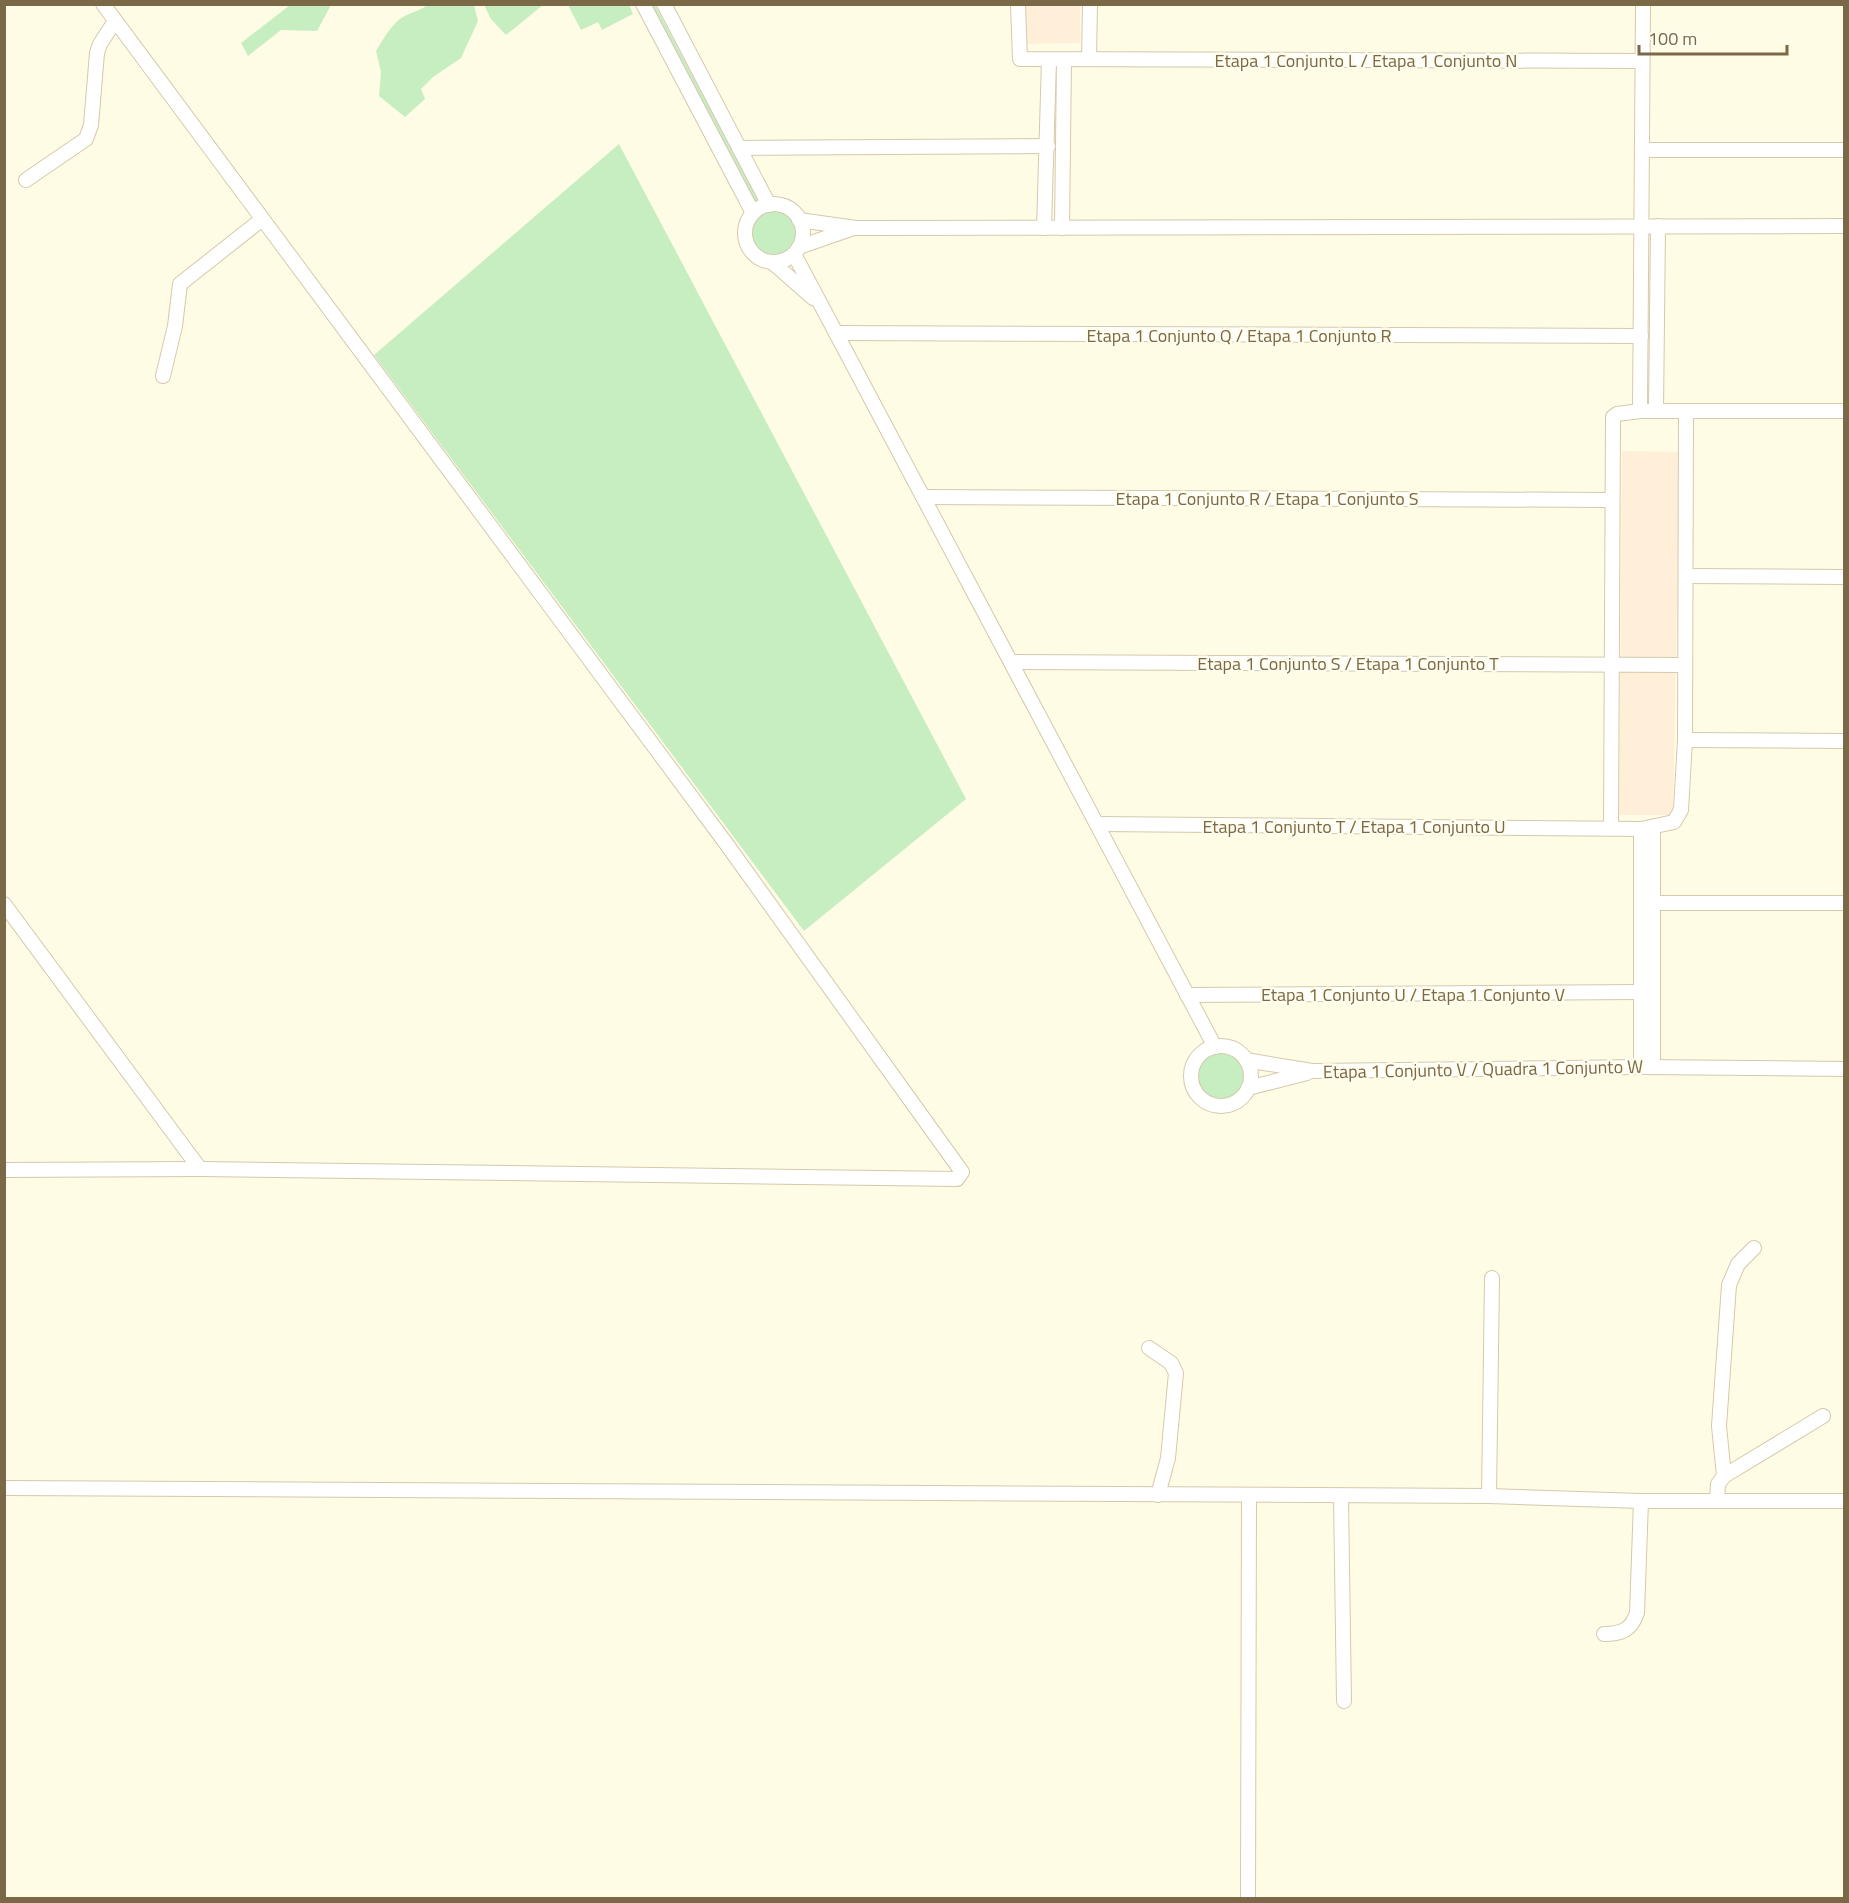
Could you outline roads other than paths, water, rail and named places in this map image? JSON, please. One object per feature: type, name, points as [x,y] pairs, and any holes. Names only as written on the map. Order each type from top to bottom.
[{"type":"street","points":[[4,1170],[200,1169],[957,1179],[962,1172],[712,825],[103,4]]},
{"type":"street","points":[[643,4],[753,213]]},
{"type":"street","points":[[664,4],[769,205]]},
{"type":"street","name":"Etapa 1 Conjunto L / Etapa 1 Conjunto N","points":[[1018,4],[1018,58],[1048,60],[1642,61]]},
{"type":"street","points":[[1089,59],[1090,4]]},
{"type":"street","points":[[1640,411],[1643,4]]},
{"type":"street","points":[[26,180],[86,139],[91,125],[97,53],[115,21]]},
{"type":"street","points":[[1044,228],[1048,146],[1048,60]]},
{"type":"street","points":[[1062,228],[1064,60]]},
{"type":"street","points":[[739,148],[1048,146]]},
{"type":"street","points":[[1642,150],[1845,150]]},
{"type":"street","points":[[772,262],[784,261],[796,250],[802,238],[799,220],[786,207],[769,205],[753,213],[745,230],[749,248],[755,256],[772,262],[817,301]]},
{"type":"street","points":[[163,376],[175,326],[180,284],[261,220]]},
{"type":"street","points":[[799,220],[856,228],[1845,226]]},
{"type":"street","points":[[1656,411],[1658,226]]},
{"type":"street","points":[[796,250],[856,228]]},
{"type":"street","points":[[796,250],[817,301],[1012,662],[1215,1047]]},
{"type":"street","name":"Etapa 1 Conjunto Q / Etapa 1 Conjunto R","points":[[836,333],[1641,336]]},
{"type":"street","points":[[1611,828],[1612,420],[1617,414],[1640,411],[1845,411]]},
{"type":"street","points":[[1647,1067],[1647,829],[1674,822],[1680,814],[1684,740],[1686,411]]},
{"type":"street","name":"Etapa 1 Conjunto R / Etapa 1 Conjunto S","points":[[923,497],[1611,500]]},
{"type":"street","points":[[1686,576],[1845,577]]},
{"type":"street","name":"Etapa 1 Conjunto S / Etapa 1 Conjunto T","points":[[1012,662],[1685,665]]},
{"type":"street","points":[[1684,740],[1845,741]]},
{"type":"street","name":"Etapa 1 Conjunto T / Etapa 1 Conjunto U","points":[[1097,824],[1647,829]]},
{"type":"street","points":[[1647,903],[1845,903]]},
{"type":"street","points":[[1647,903],[1640,992],[1647,1067]]},
{"type":"street","points":[[4,904],[200,1169]]},
{"type":"street","name":"Etapa 1 Conjunto U / Etapa 1 Conjunto V","points":[[1187,995],[1640,992]]},
{"type":"street","points":[[1215,1047],[1232,1048],[1246,1060],[1251,1074],[1248,1088],[1236,1102],[1218,1106],[1209,1103],[1195,1091],[1192,1082],[1194,1064],[1199,1056],[1215,1047]]},
{"type":"street","points":[[1246,1060],[1312,1071]]},
{"type":"street","name":"Etapa 1 Conjunto V / Quadra 1 Conjunto W","points":[[1312,1071],[1647,1067],[1845,1069]]},
{"type":"street","points":[[1248,1088],[1312,1071]]},
{"type":"street","points":[[1724,1476],[1719,1426],[1729,1285],[1738,1264],[1754,1248]]},
{"type":"street","points":[[1489,1496],[1492,1278]]},
{"type":"street","points":[[1149,1348],[1171,1363],[1176,1372],[1168,1458],[1158,1495]]},
{"type":"street","points":[[1717,1500],[1718,1484],[1724,1476],[1823,1416]]},
{"type":"street","points":[[4,1488],[1489,1496],[1641,1501],[1845,1501]]},
{"type":"street","points":[[1248,1899],[1249,1496]]},
{"type":"street","points":[[1341,1496],[1344,1701]]},
{"type":"street","points":[[1604,1634],[1618,1634],[1628,1629],[1637,1613],[1641,1501]]}]
